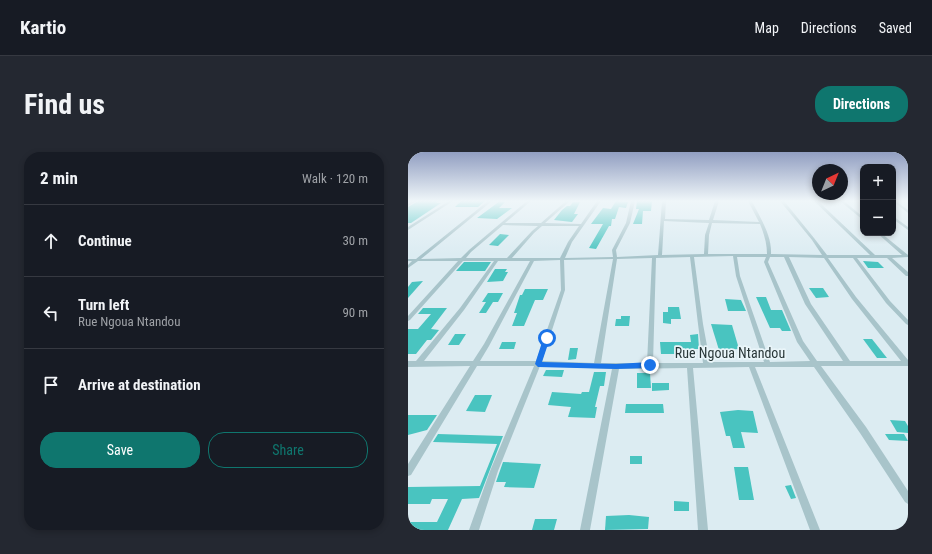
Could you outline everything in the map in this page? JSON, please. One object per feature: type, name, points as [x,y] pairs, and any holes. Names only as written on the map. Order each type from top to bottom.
[{"type":"street","points":[[408,229],[424,219]]},
{"type":"street","points":[[408,267],[468,219]]},
{"type":"street","points":[[408,319],[461,259],[508,219]]},
{"type":"street","points":[[509,259],[525,240],[549,219]]},
{"type":"street","points":[[474,530],[494,471],[538,364],[563,290],[562,259],[587,219]]},
{"type":"street","points":[[597,365],[615,259],[614,250],[629,219]]},
{"type":"street","points":[[706,255],[706,240],[712,219]]},
{"type":"street","points":[[758,219],[766,236],[769,256],[766,262],[770,276],[800,342],[818,365],[863,430],[908,499]]},
{"type":"street","points":[[796,219],[813,239],[824,257],[872,321],[907,364]]},
{"type":"street","points":[[835,219],[874,256]]},
{"type":"street","points":[[896,219],[908,229]]},
{"type":"street","points":[[660,257],[663,220],[760,223]]},
{"type":"street","points":[[501,224],[582,225]]},
{"type":"street","points":[[883,236],[907,256]]},
{"type":"street","points":[[408,260],[615,259],[706,255],[824,257],[907,256]]},
{"type":"street","points":[[692,256],[699,301],[700,329],[707,365]]},
{"type":"street","points":[[735,256],[738,276],[768,364]]},
{"type":"street","points":[[786,256],[808,304],[848,364]]},
{"type":"street","points":[[854,257],[888,302],[908,323]]},
{"type":"street","points":[[889,257],[908,275]]},
{"type":"street","points":[[650,365],[654,258]]},
{"type":"street","points":[[418,364],[462,309],[497,259]]},
{"type":"street","points":[[408,472],[499,323],[532,260]]},
{"type":"street","name":"Rue Ngoua Ntandou","points":[[408,364],[690,366],[768,364],[907,364]]},
{"type":"street","points":[[751,365],[815,530]]},
{"type":"street","points":[[585,530],[616,366]]},
{"type":"street","points":[[690,366],[703,530]]},
{"type":"building","points":[[408,219],[418,219],[411,223],[408,223]]},
{"type":"building","points":[[555,219],[575,219],[572,222],[554,220]]},
{"type":"building","points":[[595,219],[615,219],[612,219],[611,226],[609,226],[596,249],[589,248],[603,224],[591,224]]},
{"type":"building","points":[[635,219],[642,219],[642,224],[633,224]]},
{"type":"building","points":[[500,234],[509,235],[498,246],[489,245]]},
{"type":"building","points":[[863,261],[878,262],[884,268],[868,268]]},
{"type":"building","points":[[464,262],[491,262],[485,271],[456,271]]},
{"type":"building","points":[[495,269],[507,269],[505,272],[508,272],[503,281],[487,282]]},
{"type":"building","points":[[423,281],[408,298],[408,287],[412,282]]},
{"type":"building","points":[[809,288],[823,288],[829,297],[816,298]]},
{"type":"building","points":[[525,289],[548,289],[543,300],[535,300],[524,326],[512,326],[517,313],[514,313],[520,295],[522,295]]},
{"type":"building","points":[[488,293],[503,293],[498,302],[493,302],[486,313],[479,313],[486,302],[482,302]]},
{"type":"building","points":[[756,297],[766,297],[771,310],[782,310],[791,331],[782,331],[780,328],[770,328]]},
{"type":"building","points":[[725,299],[741,300],[746,311],[728,311]]},
{"type":"building","points":[[668,307],[679,307],[681,319],[671,319],[671,324],[663,323],[663,312],[668,312]]},
{"type":"building","points":[[423,308],[447,308],[431,329],[439,330],[431,340],[427,340],[416,354],[408,354],[408,329],[418,329],[431,314],[418,314]]},
{"type":"building","points":[[621,316],[630,316],[629,326],[615,326],[616,319],[621,319]]},
{"type":"building","points":[[711,324],[732,325],[739,349],[719,350]]},
{"type":"building","points":[[455,334],[466,334],[459,345],[448,345]]},
{"type":"building","points":[[698,334],[699,349],[683,349],[684,358],[677,358],[676,354],[661,354],[660,342],[691,342],[690,335]]},
{"type":"building","points":[[863,339],[872,339],[887,358],[877,358]]},
{"type":"building","points":[[502,342],[516,342],[514,349],[499,349]]},
{"type":"building","points":[[570,348],[578,348],[576,359],[568,360]]},
{"type":"building","points":[[546,370],[564,370],[562,377],[543,376]]},
{"type":"building","points":[[594,372],[606,372],[604,386],[600,386],[595,407],[597,407],[595,418],[568,417],[571,407],[548,405],[552,392],[581,394],[582,392],[589,392]]},
{"type":"building","points":[[637,373],[650,373],[651,388],[637,388]]},
{"type":"building","points":[[652,383],[669,383],[669,390],[652,391]]},
{"type":"building","points":[[475,395],[492,395],[485,412],[466,411]]},
{"type":"building","points":[[626,404],[663,404],[664,413],[625,413]]},
{"type":"building","points":[[738,410],[753,411],[758,433],[741,432],[745,448],[733,448],[730,436],[726,436],[720,412]]},
{"type":"building","points":[[408,415],[437,415],[427,430],[408,435]]},
{"type":"building","points":[[890,420],[905,421],[908,426],[908,433],[897,432]]},
{"type":"building","points":[[438,434],[503,436],[479,498],[462,499],[448,530],[408,530],[408,522],[437,522],[448,499],[432,499],[430,504],[408,504],[408,487],[480,486],[497,444],[433,442]]},
{"type":"building","points":[[885,434],[904,434],[908,441],[889,440]]},
{"type":"building","points":[[630,456],[642,456],[642,464],[630,464]]},
{"type":"building","points":[[503,462],[541,464],[534,488],[504,487],[506,482],[496,482]]},
{"type":"building","points":[[734,467],[748,467],[754,500],[739,500]]},
{"type":"building","points":[[791,485],[796,498],[791,499],[785,486]]},
{"type":"building","points":[[674,501],[689,502],[689,511],[674,511]]},
{"type":"building","points":[[629,515],[649,517],[648,529],[605,530],[606,516]]},
{"type":"building","points":[[535,519],[557,519],[554,530],[532,530]]},
{"type":"route","points":[[547,338],[538,364],[616,366],[650,365]]}]
